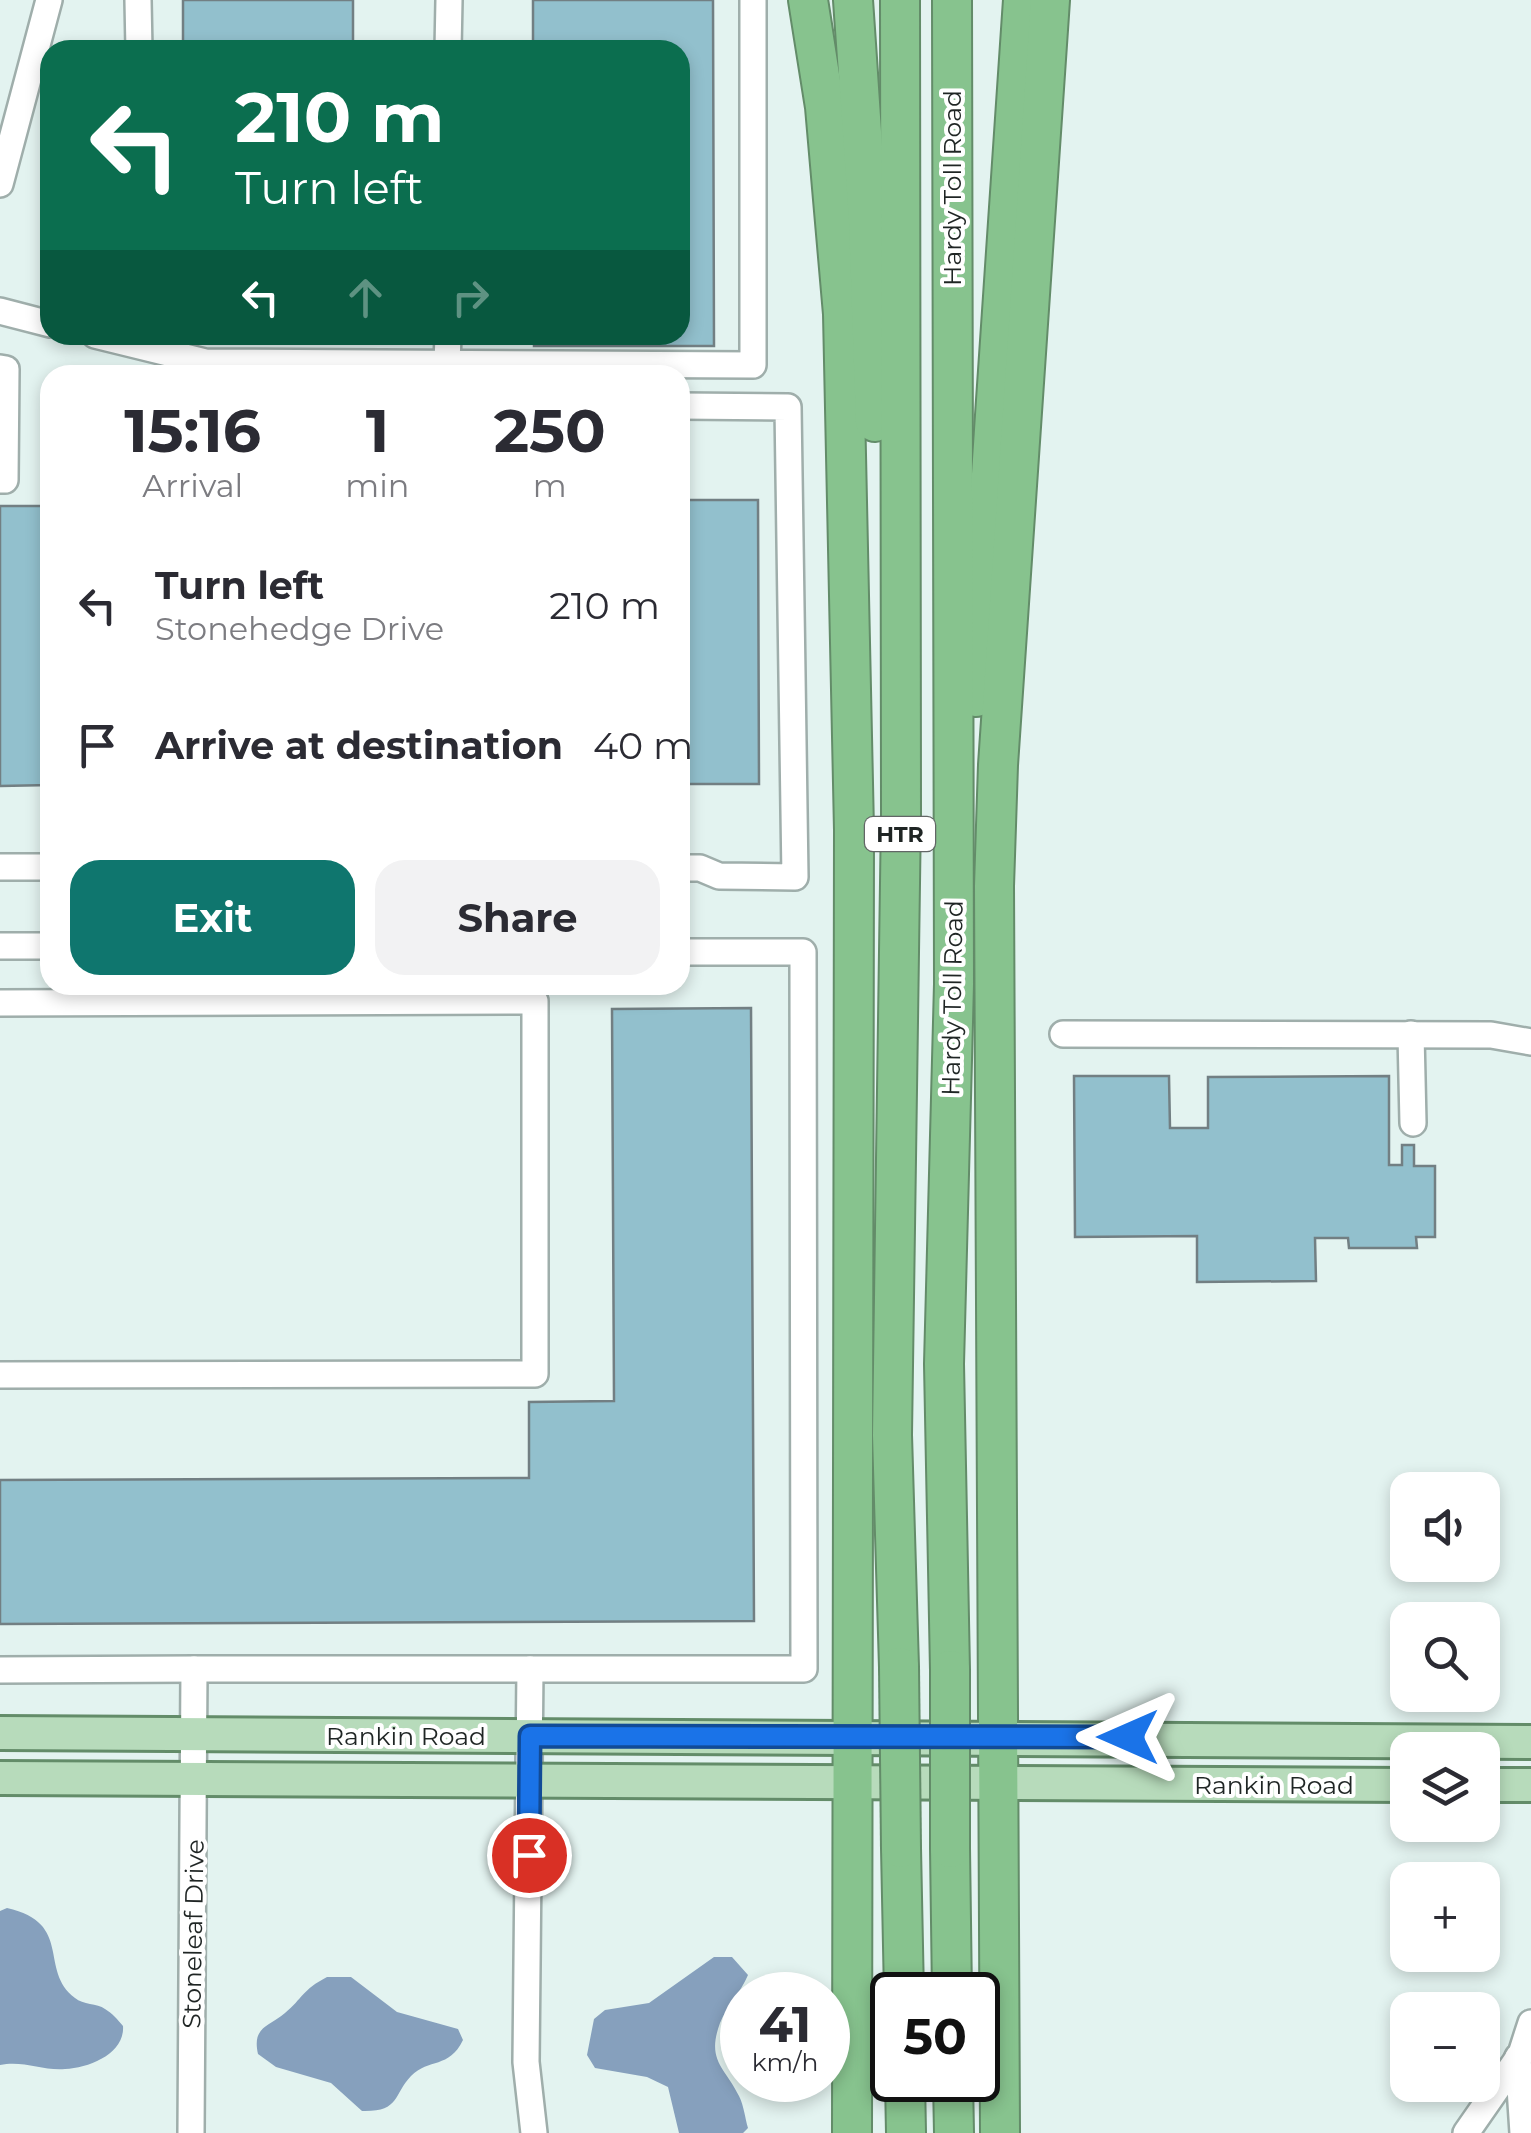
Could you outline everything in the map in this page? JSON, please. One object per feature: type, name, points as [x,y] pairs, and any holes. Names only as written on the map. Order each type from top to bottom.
[{"type":"highway","points":[[808,0],[825,107],[843,314],[854,830],[852,2133]]},
{"type":"highway","points":[[853,0],[872,316],[878,611],[901,814]]},
{"type":"highway","name":"Hardy Toll Road","points":[[900,0],[901,814],[892,1435],[904,1972]]},
{"type":"highway","name":"Hardy Toll Road","points":[[952,0],[954,984],[944,1364],[952,1972]]},
{"type":"highway","points":[[954,984],[1023,0]]},
{"type":"highway","points":[[1000,2133],[994,886],[998,765],[1050,0]]},
{"type":"highway","points":[[905,2102],[906,2133]]},
{"type":"highway","points":[[953,2102],[954,2133]]},
{"type":"main road","name":"Rankin Road","points":[[0,1734],[854,1734],[1531,1742]]},
{"type":"main road","name":"Rankin Road","points":[[0,1778],[1390,1785]]},
{"type":"main road","points":[[1500,1785],[1531,1785]]},
{"type":"street","points":[[0,184],[49,0]]},
{"type":"street","points":[[138,0],[139,40]]},
{"type":"street","points":[[448,0],[448,40]]},
{"type":"street","points":[[433,365],[754,365],[754,0]]},
{"type":"street","points":[[0,312],[40,322]]},
{"type":"street","points":[[155,345],[206,362],[278,365]]},
{"type":"street","points":[[448,345],[448,364]]},
{"type":"street","points":[[0,368],[6,370],[5,480],[0,480]]},
{"type":"street","points":[[690,406],[788,406],[796,877],[719,876],[690,868]]},
{"type":"street","points":[[0,867],[40,868]]},
{"type":"street","points":[[0,946],[40,946]]},
{"type":"street","points":[[0,1670],[804,1669],[803,952],[690,952]]},
{"type":"street","points":[[0,1003],[535,1001],[535,1374],[0,1375]]},
{"type":"street","points":[[1062,1034],[1490,1034],[1531,1042]]},
{"type":"street","points":[[1411,1034],[1413,1124]]},
{"type":"street","name":"Stoneleaf Drive","points":[[191,2133],[194,1669]]},
{"type":"street","points":[[530,1669],[526,2062],[534,2133]]},
{"type":"street","points":[[1466,2133],[1518,2057],[1531,2023]]},
{"type":"street","points":[[1518,2057],[1522,2133]]},
{"type":"water","points":[[7,1908],[41,1924],[64,1987],[82,2002],[102,2007],[123,2026],[118,2044],[104,2057],[85,2066],[65,2069],[0,2065],[0,1911]]},
{"type":"water","points":[[714,1957],[732,1957],[745,1972],[720,1972],[720,2023],[715,2046],[720,2065],[720,2102],[742,2102],[748,2128],[743,2133],[679,2133],[668,2087],[647,2077],[595,2068],[587,2055],[594,2019],[605,2010],[649,2003]]},
{"type":"water","points":[[327,1977],[351,1977],[397,2012],[458,2029],[463,2040],[451,2055],[411,2076],[389,2105],[362,2111],[331,2083],[276,2067],[258,2054],[259,2033]]},
{"type":"building","points":[[183,0],[353,0],[353,40],[183,40]]},
{"type":"building","points":[[533,0],[713,0],[714,346],[534,346],[690,345],[690,40],[533,40]]},
{"type":"building","points":[[690,500],[758,500],[759,784],[690,784]]},
{"type":"building","points":[[0,506],[40,506],[40,785],[0,786]]},
{"type":"building","points":[[751,1008],[754,1621],[0,1624],[0,1480],[529,1478],[529,1402],[614,1401],[612,1009]]},
{"type":"building","points":[[1074,1076],[1169,1076],[1170,1128],[1208,1128],[1208,1077],[1389,1076],[1389,1165],[1402,1165],[1402,1145],[1414,1145],[1414,1166],[1435,1166],[1435,1237],[1416,1237],[1417,1248],[1349,1248],[1348,1238],[1315,1238],[1316,1281],[1197,1282],[1197,1236],[1075,1237]]},
{"type":"route","points":[[529,1855],[530,1736],[1128,1737]]}]
